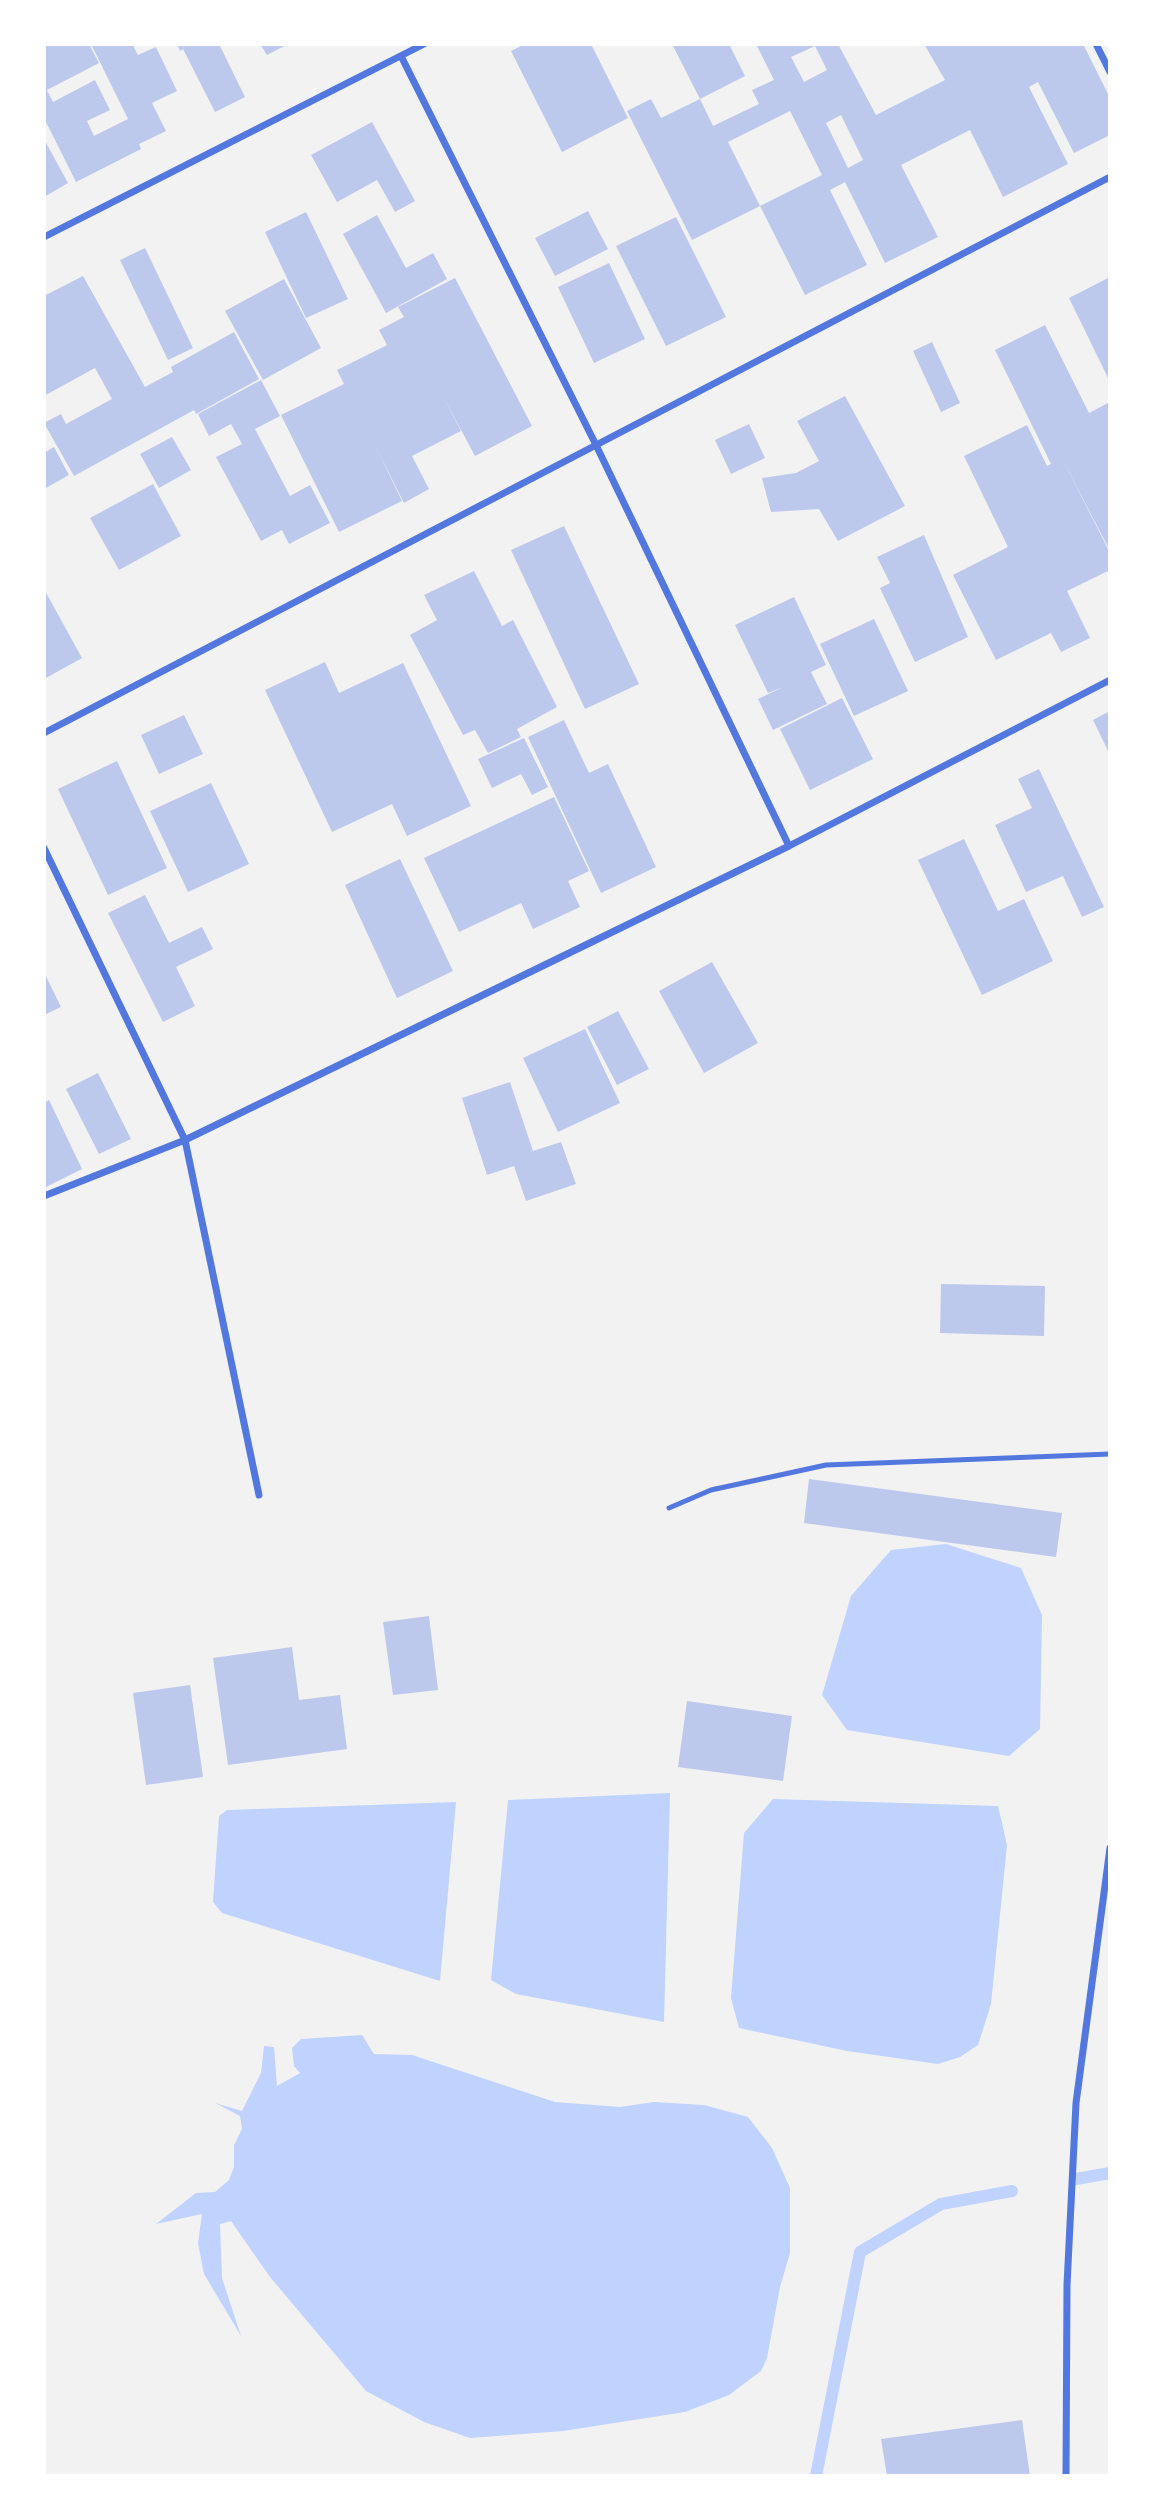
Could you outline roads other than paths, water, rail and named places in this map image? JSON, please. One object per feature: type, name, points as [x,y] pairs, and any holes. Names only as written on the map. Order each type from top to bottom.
[{"type":"street","points":[[44,237],[424,44]]},
{"type":"street","points":[[1096,44],[1110,72]]},
{"type":"street","points":[[401,56],[596,445],[789,846]]},
{"type":"street","points":[[44,733],[1110,177]]},
{"type":"street","points":[[44,1196],[185,1140],[789,846],[1110,680]]},
{"type":"street","points":[[44,848],[185,1140],[259,1495]]},
{"type":"street","points":[[1066,2476],[1067,2285],[1076,2103],[1110,1848]]},
{"type":"lane","points":[[669,1508],[711,1490],[826,1465],[1110,1454]]},
{"type":"water","points":[[946,1544],[1021,1568],[1042,1615],[1040,1729],[1009,1756],[847,1730],[822,1695],[851,1596],[891,1550]]},
{"type":"water","points":[[670,1793],[664,2022],[516,1994],[491,1980],[508,1800]]},
{"type":"water","points":[[773,1799],[998,1806],[1007,1845],[991,2004],[978,2045],[960,2057],[938,2064],[847,2051],[739,2028],[731,1998],[744,1833]]},
{"type":"water","points":[[456,1802],[440,1981],[222,1913],[213,1902],[219,1816],[227,1810]]},
{"type":"water","points":[[362,2035],[374,2054],[412,2055],[555,2102],[620,2107],[654,2102],[704,2105],[748,2117],[772,2148],[790,2188],[790,2253],[780,2287],[767,2358],[761,2371],[729,2395],[685,2412],[563,2431],[470,2438],[424,2422],[366,2391],[270,2277],[231,2221],[220,2224],[222,2278],[241,2336],[204,2274],[198,2243],[202,2214],[156,2224],[196,2193],[215,2192],[229,2180],[234,2167],[234,2145],[242,2129],[240,2116],[215,2103],[242,2111],[261,2073],[264,2046],[274,2047],[277,2086],[300,2073],[294,2066],[292,2048],[301,2039]]},
{"type":"waterway","points":[[1076,2179],[1110,2173]]},
{"type":"waterway","points":[[816,2476],[860,2252],[941,2204],[1012,2191]]}]
